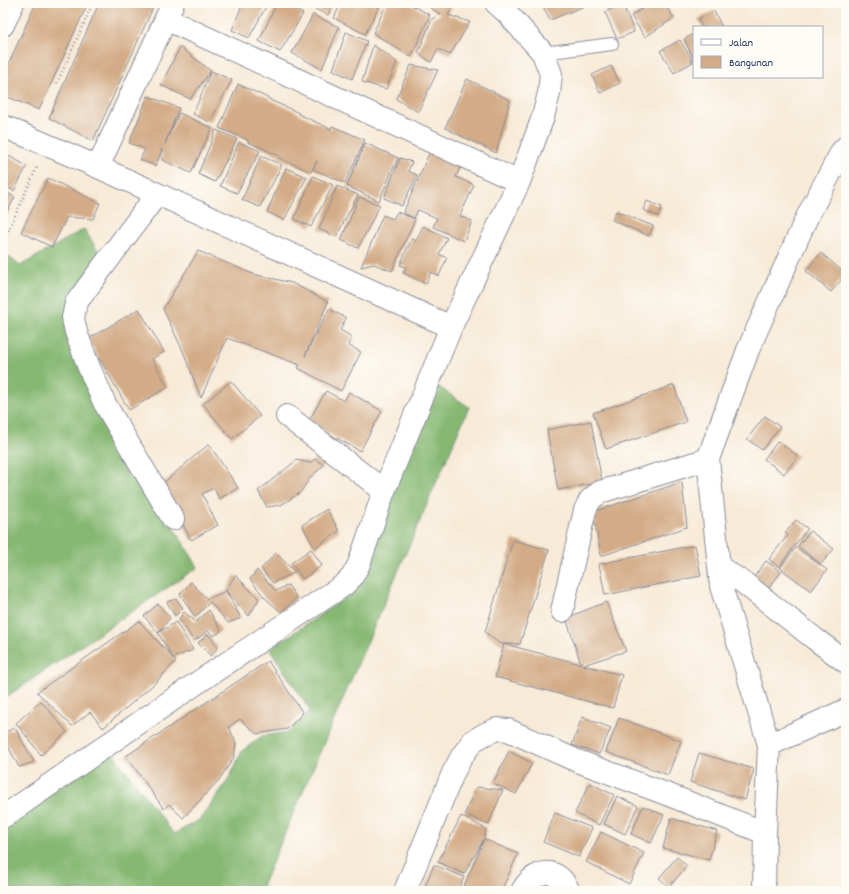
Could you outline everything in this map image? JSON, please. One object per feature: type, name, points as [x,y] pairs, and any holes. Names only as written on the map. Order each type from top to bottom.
[{"type":"street","points":[[3,25],[13,3]]},
{"type":"street","points":[[3,817],[344,585],[352,577],[360,564],[384,492],[451,327],[519,182],[543,117],[549,93],[551,74],[543,53],[508,14],[496,3]]},
{"type":"street","points":[[98,167],[170,11],[519,182]]},
{"type":"street","points":[[3,126],[98,167],[451,327]]},
{"type":"street","points":[[764,891],[769,745],[721,586],[708,459],[748,350],[808,217],[846,147]]},
{"type":"street","points":[[158,194],[76,304],[73,318],[76,332],[88,365],[106,404],[173,519]]},
{"type":"street","points":[[287,416],[384,492]]},
{"type":"street","points":[[562,612],[586,510],[590,500],[600,492],[708,459]]},
{"type":"street","points":[[719,567],[744,583],[846,662]]},
{"type":"street","points":[[769,745],[846,710]]},
{"type":"street","points":[[405,891],[453,773],[462,756],[473,741],[497,729],[508,730],[574,760],[669,795],[765,833]]},
{"type":"street","points":[[522,891],[533,877],[543,873],[554,874],[562,880],[569,891]]},
{"type":"lane","points":[[543,53],[612,44]]},
{"type":"path","points":[[56,83],[93,3]]},
{"type":"path","points":[[5,238],[47,145]]},
{"type":"green space","points":[[84,229],[102,257],[65,326],[96,402],[198,567],[3,699],[3,252],[20,266]]},
{"type":"green space","points":[[436,385],[469,407],[260,891],[3,891],[3,817],[107,746],[174,834],[199,820],[229,779],[242,751],[262,736],[288,732],[310,711],[270,649],[351,594]]},
{"type":"building","points":[[36,3],[88,3],[39,110],[3,95],[3,76]]},
{"type":"building","points":[[99,3],[155,3],[93,141],[49,118]]},
{"type":"building","points":[[243,3],[268,3],[249,38],[232,30]]},
{"type":"building","points":[[277,3],[284,3],[303,14],[280,52],[259,41]]},
{"type":"building","points":[[302,3],[333,3],[328,15]]},
{"type":"building","points":[[341,3],[381,3],[365,34],[334,18]]},
{"type":"building","points":[[387,3],[408,3],[430,15],[411,57],[373,33]]},
{"type":"building","points":[[432,3],[454,3],[448,15],[470,22],[450,55],[438,49],[431,62],[418,53],[432,19],[441,14],[430,8]]},
{"type":"building","points":[[541,3],[592,3],[550,20]]},
{"type":"building","points":[[651,3],[664,3],[674,18],[645,37],[631,16]]},
{"type":"building","points":[[623,4],[634,32],[617,39],[605,12]]},
{"type":"building","points":[[714,11],[722,26],[702,26],[698,19]]},
{"type":"building","points":[[313,15],[339,27],[322,69],[292,53]]},
{"type":"building","points":[[346,32],[367,41],[352,79],[333,70]]},
{"type":"building","points":[[693,34],[693,58],[684,39]]},
{"type":"building","points":[[680,40],[693,62],[674,73],[660,51]]},
{"type":"building","points":[[373,45],[397,62],[386,89],[362,82]]},
{"type":"building","points":[[180,47],[211,71],[190,99],[161,85]]},
{"type":"building","points":[[411,65],[438,70],[418,112],[396,99]]},
{"type":"building","points":[[611,66],[620,83],[600,93],[592,75]]},
{"type":"building","points":[[211,71],[232,80],[210,122],[193,114]]},
{"type":"building","points":[[467,79],[510,100],[496,153],[445,128]]},
{"type":"building","points":[[238,84],[331,129],[332,126],[365,140],[345,183],[313,169],[317,161],[311,172],[279,158],[280,156],[248,142],[248,140],[219,128]]},
{"type":"building","points":[[148,96],[179,108],[165,144],[179,113],[212,128],[191,173],[162,160],[162,149],[156,166],[140,160],[145,149],[129,143]]},
{"type":"building","points":[[216,130],[237,139],[215,182],[198,174]]},
{"type":"building","points":[[239,142],[260,151],[237,193],[220,186]]},
{"type":"building","points":[[365,143],[398,158],[379,201],[347,186]]},
{"type":"building","points":[[431,149],[462,163],[456,177],[474,185],[460,216],[472,221],[464,241],[433,227],[437,218],[418,210],[414,218],[403,213]]},
{"type":"building","points":[[3,153],[27,166],[14,191],[3,185]]},
{"type":"building","points":[[261,156],[282,165],[260,207],[242,200]]},
{"type":"building","points":[[400,158],[412,162],[408,171],[417,175],[402,206],[384,198]]},
{"type":"building","points":[[286,168],[307,177],[284,220],[267,212]]},
{"type":"building","points":[[313,176],[333,185],[311,227],[294,219]]},
{"type":"building","points":[[48,178],[100,203],[93,219],[67,217],[52,247],[21,232]]},
{"type":"building","points":[[337,186],[358,195],[336,237],[319,229]]},
{"type":"building","points":[[3,191],[15,197],[3,220]]},
{"type":"building","points":[[359,197],[380,205],[358,248],[341,240]]},
{"type":"building","points":[[647,201],[662,207],[658,216],[643,210]]},
{"type":"building","points":[[616,211],[653,226],[649,236],[612,220]]},
{"type":"building","points":[[397,212],[415,219],[392,271],[374,264],[361,267],[383,215],[393,219]]},
{"type":"building","points":[[423,226],[447,238],[439,254],[447,258],[439,276],[431,272],[426,284],[403,273],[406,267],[400,265],[412,238],[416,241]]},
{"type":"building","points":[[198,251],[253,274],[292,283],[328,302],[305,356],[329,309],[346,318],[340,330],[352,337],[348,345],[361,352],[341,391],[298,368],[300,365],[227,338],[201,398],[183,351],[163,309]]},
{"type":"building","points":[[821,253],[846,274],[831,292],[806,271]]},
{"type":"building","points":[[139,309],[164,352],[152,359],[168,387],[129,410],[88,339]]},
{"type":"building","points":[[231,381],[260,416],[232,439],[203,404]]},
{"type":"building","points":[[674,385],[686,422],[606,449],[593,413]]},
{"type":"building","points":[[326,391],[344,401],[349,392],[382,411],[360,451],[308,422]]},
{"type":"building","points":[[765,416],[780,427],[762,450],[747,439]]},
{"type":"building","points":[[591,421],[602,482],[558,490],[547,430]]},
{"type":"building","points":[[778,441],[798,456],[784,474],[764,459]]},
{"type":"building","points":[[209,444],[238,488],[219,499],[214,488],[202,494],[218,525],[191,540],[162,484]]},
{"type":"building","points":[[315,459],[324,465],[310,478],[300,493],[281,505],[267,507],[258,491],[297,460],[310,463]]},
{"type":"building","points":[[682,482],[687,527],[601,556],[593,512]]},
{"type":"building","points":[[327,509],[339,531],[315,548],[302,525]]},
{"type":"building","points":[[796,520],[808,529],[779,567],[769,559],[788,535],[785,533]]},
{"type":"building","points":[[810,531],[834,549],[821,564],[798,546]]},
{"type":"building","points":[[513,540],[549,550],[520,644],[500,644],[485,632]]},
{"type":"building","points":[[695,545],[701,576],[605,595],[599,564]]},
{"type":"building","points":[[796,547],[827,570],[811,591],[780,568]]},
{"type":"building","points":[[311,549],[322,565],[303,579],[291,563]]},
{"type":"building","points":[[276,553],[295,572],[273,583],[261,569]]},
{"type":"building","points":[[766,561],[781,572],[769,588],[754,577]]},
{"type":"building","points":[[257,570],[276,591],[288,585],[297,598],[281,612],[264,597],[250,579]]},
{"type":"building","points":[[235,575],[259,599],[249,616],[226,591]]},
{"type":"building","points":[[191,582],[207,599],[226,591],[241,618],[228,623],[210,602],[195,617],[180,594]]},
{"type":"building","points":[[176,599],[183,608],[175,616],[167,602]]},
{"type":"building","points":[[606,602],[626,651],[583,665],[622,675],[613,708],[495,677],[504,644],[581,664],[566,618]]},
{"type":"building","points":[[158,604],[170,618],[158,633],[144,616]]},
{"type":"building","points":[[209,610],[221,631],[214,636],[208,631],[194,641],[179,619],[184,612],[196,622]]},
{"type":"building","points":[[139,621],[176,661],[155,683],[103,728],[90,712],[72,726],[37,692]]},
{"type":"building","points":[[176,622],[193,650],[173,658],[158,633]]},
{"type":"building","points":[[208,634],[218,647],[211,656],[198,643]]},
{"type":"building","points":[[268,661],[303,713],[287,729],[257,734],[240,719],[229,727],[236,743],[234,757],[219,780],[183,818],[169,804],[164,809],[126,756]]},
{"type":"building","points":[[41,701],[67,732],[41,755],[16,723]]},
{"type":"building","points":[[582,717],[611,728],[599,754],[572,745]]},
{"type":"building","points":[[619,718],[681,741],[668,775],[606,752]]},
{"type":"building","points":[[15,728],[34,762],[19,767],[3,737],[3,733]]},
{"type":"building","points":[[509,751],[532,763],[516,794],[493,783]]},
{"type":"building","points":[[699,753],[754,769],[745,800],[690,782]]},
{"type":"building","points":[[590,783],[614,795],[599,825],[575,813]]},
{"type":"building","points":[[476,787],[503,790],[488,825],[465,814]]},
{"type":"building","points":[[617,796],[638,806],[625,834],[604,824]]},
{"type":"building","points":[[643,806],[664,815],[651,843],[631,834]]},
{"type":"building","points":[[555,813],[592,828],[579,857],[543,842]]},
{"type":"building","points":[[461,816],[486,829],[484,839],[464,874],[438,862]]},
{"type":"building","points":[[671,818],[717,831],[709,860],[663,848]]},
{"type":"building","points":[[601,832],[644,853],[629,884],[586,862]]},
{"type":"building","points":[[484,839],[518,854],[501,891],[462,891]]},
{"type":"building","points":[[677,857],[687,866],[669,887],[659,878]]},
{"type":"building","points":[[434,865],[464,877],[458,891],[423,891]]}]
